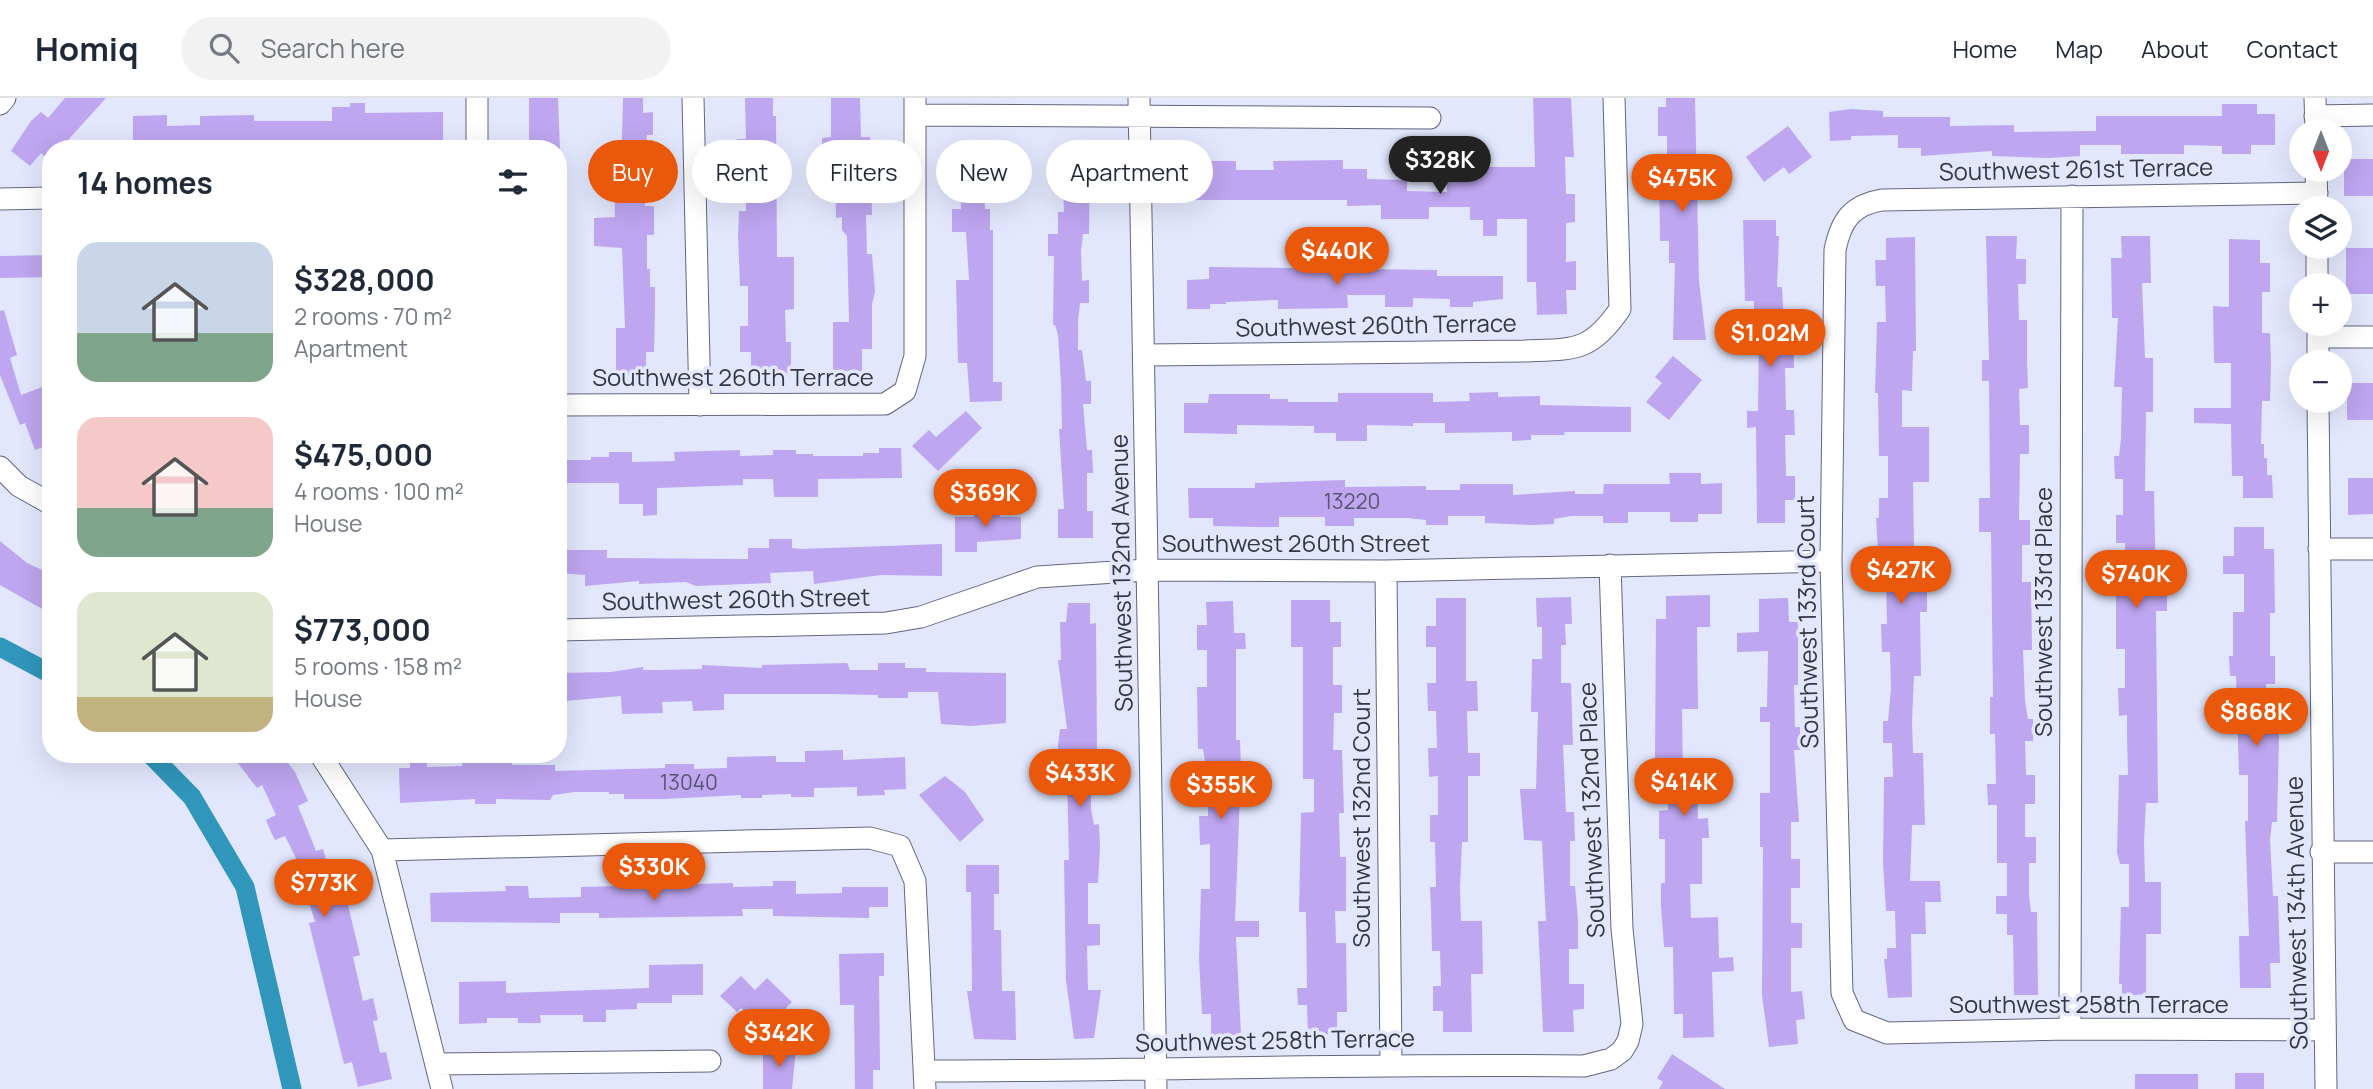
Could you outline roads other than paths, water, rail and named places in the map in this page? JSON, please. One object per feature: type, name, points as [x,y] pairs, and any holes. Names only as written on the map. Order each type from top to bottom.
[{"type":"street","points":[[0,104],[5,98]]},
{"type":"street","points":[[477,98],[477,140]]},
{"type":"street","points":[[694,98],[700,405]]},
{"type":"street","name":"Southwest 260th Terrace","points":[[1146,355],[1572,349],[1603,334],[1620,309],[1614,98]]},
{"type":"street","points":[[915,106],[1139,106],[1430,118]]},
{"type":"street","name":"Southwest 260th Terrace","points":[[567,405],[885,404],[905,391],[915,356],[915,106]]},
{"type":"street","name":"Southwest 132nd Avenue","points":[[1139,106],[1146,355],[1147,570],[1157,1080]]},
{"type":"street","points":[[2315,115],[2373,115]]},
{"type":"street","name":"Southwest 261st Terrace","points":[[1844,221],[1863,203],[1882,200],[2071,196],[2289,200]]},
{"type":"street","name":"Southwest 133rd Place","points":[[2070,1029],[2071,196]]},
{"type":"street","points":[[0,199],[42,198]]},
{"type":"street","name":"Southwest 133rd Court","points":[[1844,221],[1835,250],[1831,561],[1842,993],[1854,1020]]},
{"type":"street","points":[[2352,334],[2373,337]]},
{"type":"street","name":"Southwest 134th Avenue","points":[[2318,413],[2321,852],[2326,1089]]},
{"type":"street","points":[[0,467],[19,486],[42,499]]},
{"type":"street","points":[[2319,549],[2373,549]]},
{"type":"street","name":"Southwest 260th Street","points":[[567,631],[886,623],[921,617],[1037,577],[1147,570],[1386,571],[1831,561]]},
{"type":"street","name":"Southwest 132nd Place","points":[[1610,565],[1622,929],[1632,1024],[1628,1041],[1622,1051]]},
{"type":"street","name":"Southwest 132nd Court","points":[[1386,571],[1391,1064]]},
{"type":"street","points":[[326,763],[382,850],[442,1089]]},
{"type":"street","points":[[382,850],[870,838],[900,846],[915,881],[925,1080]]},
{"type":"street","points":[[2321,852],[2373,852]]},
{"type":"street","name":"Southwest 258th Terrace","points":[[1854,1020],[1887,1033],[2070,1029],[2325,1030]]},
{"type":"street","name":"Southwest 258th Terrace","points":[[925,1080],[1157,1080],[1391,1064],[1584,1066],[1611,1059],[1622,1051]]},
{"type":"street","points":[[436,1064],[710,1061]]},
{"type":"waterway","points":[[0,647],[42,669]]},
{"type":"waterway","points":[[159,763],[192,797],[245,887],[292,1089]]}]
